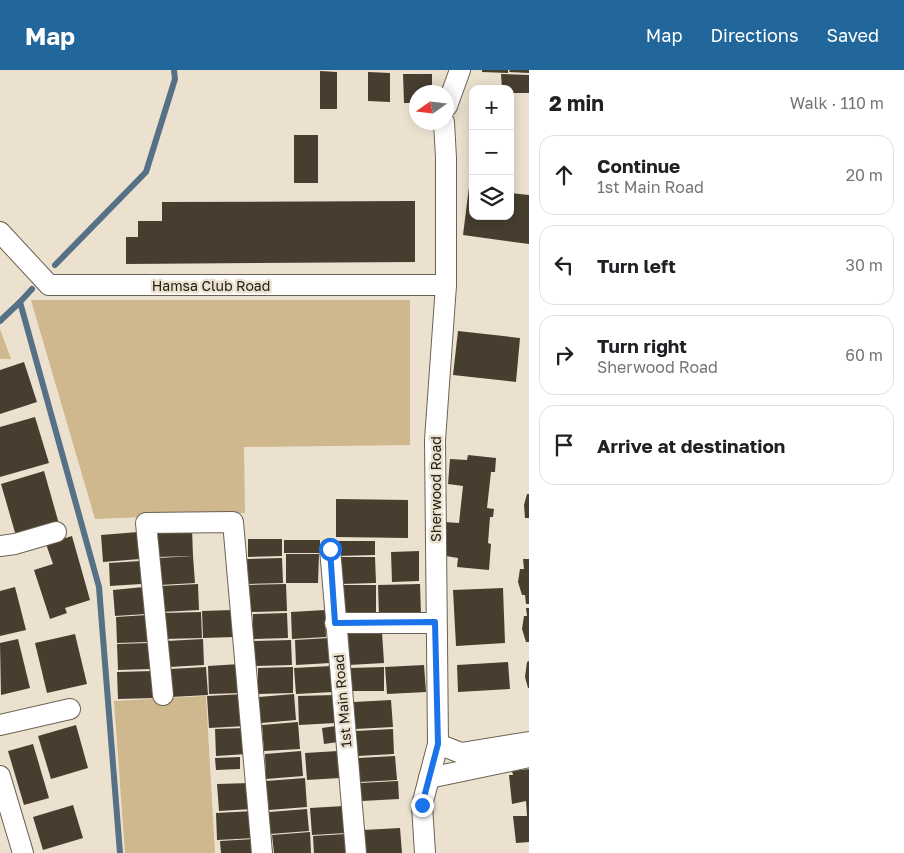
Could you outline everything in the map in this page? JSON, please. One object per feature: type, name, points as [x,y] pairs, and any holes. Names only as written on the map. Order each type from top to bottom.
[{"type":"street","points":[[454,85],[460,70]]},
{"type":"street","name":"Sherwood Road","points":[[425,853],[422,805],[438,744],[435,622],[435,440],[446,285],[444,130]]},
{"type":"street","name":"Hamsa Club Road","points":[[0,232],[49,284],[446,285]]},
{"type":"street","points":[[163,695],[146,523],[233,522],[262,853]]},
{"type":"street","points":[[0,546],[56,532]]},
{"type":"street","name":"1st Main Road","points":[[330,549],[356,853]]},
{"type":"street","points":[[335,623],[435,622]]},
{"type":"street","points":[[0,725],[70,709]]},
{"type":"street","points":[[438,744],[461,753],[529,742]]},
{"type":"street","points":[[428,778],[529,757]]},
{"type":"street","points":[[0,776],[23,853]]},
{"type":"shaded area","points":[[31,300],[410,300],[410,445],[244,447],[245,513],[95,519]]},
{"type":"shaded area","points":[[0,329],[11,359],[0,359]]},
{"type":"shaded area","points":[[206,696],[215,853],[125,853],[114,701]]},
{"type":"building","points":[[482,70],[508,70],[508,73],[482,72]]},
{"type":"building","points":[[510,70],[529,70],[529,73],[509,72]]},
{"type":"building","points":[[320,71],[337,72],[337,109],[320,109]]},
{"type":"building","points":[[368,72],[390,73],[390,102],[368,101]]},
{"type":"building","points":[[403,74],[432,74],[432,85],[409,85],[409,103],[404,103]]},
{"type":"building","points":[[501,74],[529,75],[529,93],[514,93],[514,85],[502,85]]},
{"type":"building","points":[[294,135],[318,135],[318,183],[294,183]]},
{"type":"building","points":[[469,187],[469,220],[514,220],[514,193],[529,195],[529,244],[463,235]]},
{"type":"building","points":[[415,201],[415,262],[126,264],[126,237],[138,237],[138,221],[162,221],[162,202]]},
{"type":"building","points":[[458,331],[520,338],[516,382],[453,375]]},
{"type":"building","points":[[24,362],[37,402],[0,414],[0,370]]},
{"type":"building","points":[[35,417],[49,463],[0,477],[0,427]]},
{"type":"building","points":[[468,455],[496,458],[495,472],[491,472],[487,508],[494,509],[493,517],[490,517],[488,543],[491,544],[489,570],[457,567],[458,558],[446,556],[447,543],[442,543],[444,522],[459,523],[463,486],[448,484],[450,459],[467,460]]},
{"type":"building","points":[[44,471],[59,524],[16,536],[1,484]]},
{"type":"building","points":[[527,494],[529,494],[529,518],[525,518],[524,505]]},
{"type":"building","points":[[336,499],[408,500],[408,538],[336,537]]},
{"type":"building","points":[[192,529],[193,556],[156,557],[155,530]]},
{"type":"building","points":[[138,532],[140,559],[103,562],[101,535]]},
{"type":"building","points":[[72,536],[90,600],[65,608],[67,613],[50,619],[34,570],[53,564],[46,544]]},
{"type":"building","points":[[248,539],[282,539],[282,556],[248,557]]},
{"type":"building","points":[[284,540],[320,540],[320,553],[284,553]]},
{"type":"building","points":[[337,541],[375,541],[375,555],[337,556]]},
{"type":"building","points":[[419,551],[419,581],[392,582],[391,552]]},
{"type":"building","points":[[286,554],[319,554],[318,583],[286,583]]},
{"type":"building","points":[[193,556],[195,583],[160,585],[159,558]]},
{"type":"building","points":[[341,557],[375,557],[376,583],[341,584]]},
{"type":"building","points":[[282,558],[283,583],[248,584],[247,559]]},
{"type":"building","points":[[523,559],[529,559],[529,604],[526,604],[525,595],[522,595],[518,582],[520,569],[524,569]]},
{"type":"building","points":[[140,561],[141,584],[110,586],[109,563]]},
{"type":"building","points":[[198,584],[199,610],[161,612],[160,586]]},
{"type":"building","points":[[286,584],[287,611],[250,612],[249,585]]},
{"type":"building","points":[[420,584],[421,615],[379,616],[378,585]]},
{"type":"building","points":[[342,585],[376,585],[376,616],[342,617]]},
{"type":"building","points":[[15,587],[26,630],[0,636],[0,591]]},
{"type":"building","points":[[144,587],[146,614],[115,616],[113,590]]},
{"type":"building","points":[[503,588],[505,643],[456,646],[453,590]]},
{"type":"building","points":[[526,608],[529,608],[529,642],[526,642],[522,629],[524,616],[527,616]]},
{"type":"building","points":[[233,610],[234,637],[203,638],[202,611]]},
{"type":"building","points":[[325,610],[326,637],[292,639],[291,612]]},
{"type":"building","points":[[201,612],[202,638],[164,639],[163,613]]},
{"type":"building","points":[[287,613],[288,638],[253,639],[253,614]]},
{"type":"building","points":[[147,615],[148,642],[117,643],[116,617]]},
{"type":"building","points":[[382,632],[384,663],[349,665],[348,633]]},
{"type":"building","points":[[75,634],[87,684],[47,693],[35,643]]},
{"type":"building","points":[[329,638],[330,663],[296,665],[295,640]]},
{"type":"building","points":[[18,639],[30,688],[1,695],[0,643]]},
{"type":"building","points":[[203,639],[204,665],[169,667],[167,641]]},
{"type":"building","points":[[291,640],[292,665],[255,666],[254,641]]},
{"type":"building","points":[[150,643],[151,669],[118,670],[117,644]]},
{"type":"building","points":[[529,661],[528,688],[525,677],[527,662]]},
{"type":"building","points":[[508,662],[510,689],[458,692],[457,665]]},
{"type":"building","points":[[240,664],[242,693],[209,694],[208,666]]},
{"type":"building","points":[[424,665],[426,692],[387,694],[385,667]]},
{"type":"building","points":[[331,666],[333,692],[296,694],[294,668]]},
{"type":"building","points":[[206,667],[208,695],[171,697],[170,669]]},
{"type":"building","points":[[293,667],[293,693],[258,694],[258,668]]},
{"type":"building","points":[[384,667],[384,691],[351,691],[350,668]]},
{"type":"building","points":[[154,671],[155,698],[118,699],[117,672]]},
{"type":"building","points":[[244,694],[245,726],[209,728],[207,696]]},
{"type":"building","points":[[294,694],[296,720],[261,723],[259,697]]},
{"type":"building","points":[[334,695],[335,723],[299,725],[298,696]]},
{"type":"building","points":[[391,700],[393,727],[355,729],[354,702]]},
{"type":"building","points":[[298,722],[300,749],[264,751],[262,725]]},
{"type":"building","points":[[76,725],[88,768],[51,779],[38,736]]},
{"type":"building","points":[[336,726],[338,742],[324,744],[322,728]]},
{"type":"building","points":[[246,728],[247,754],[216,756],[215,729]]},
{"type":"building","points":[[393,729],[394,754],[358,756],[356,731]]},
{"type":"building","points":[[33,744],[49,798],[24,805],[8,751]]},
{"type":"building","points":[[301,751],[303,776],[266,779],[265,754]]},
{"type":"building","points":[[338,751],[340,778],[307,780],[305,753]]},
{"type":"building","points":[[395,756],[397,780],[359,782],[358,758]]},
{"type":"building","points":[[240,757],[240,769],[216,770],[215,758]]},
{"type":"building","points":[[529,769],[529,842],[516,843],[513,816],[527,816],[526,801],[512,804],[509,775],[513,775],[512,771]]},
{"type":"building","points":[[305,778],[307,807],[269,810],[266,781]]},
{"type":"building","points":[[398,781],[399,799],[362,801],[360,783]]},
{"type":"building","points":[[250,783],[252,809],[219,811],[217,784]]},
{"type":"building","points":[[73,805],[83,838],[43,850],[33,817]]},
{"type":"building","points":[[344,806],[346,833],[312,835],[310,808]]},
{"type":"building","points":[[307,809],[309,831],[270,834],[269,812]]},
{"type":"building","points":[[254,811],[255,838],[217,840],[216,813]]},
{"type":"building","points":[[400,828],[402,853],[365,853],[363,830]]},
{"type":"building","points":[[310,832],[311,853],[274,853],[272,835]]},
{"type":"building","points":[[346,834],[347,853],[314,853],[313,836]]},
{"type":"building","points":[[254,839],[255,853],[221,853],[220,841]]},
{"type":"waterway","points":[[55,265],[146,172],[175,79],[174,70]]},
{"type":"waterway","points":[[32,289],[20,302],[99,587],[120,853]]},
{"type":"waterway","points":[[0,321],[20,302]]},
{"type":"route","points":[[330,549],[335,623],[435,622],[438,744],[422,805]]}]
